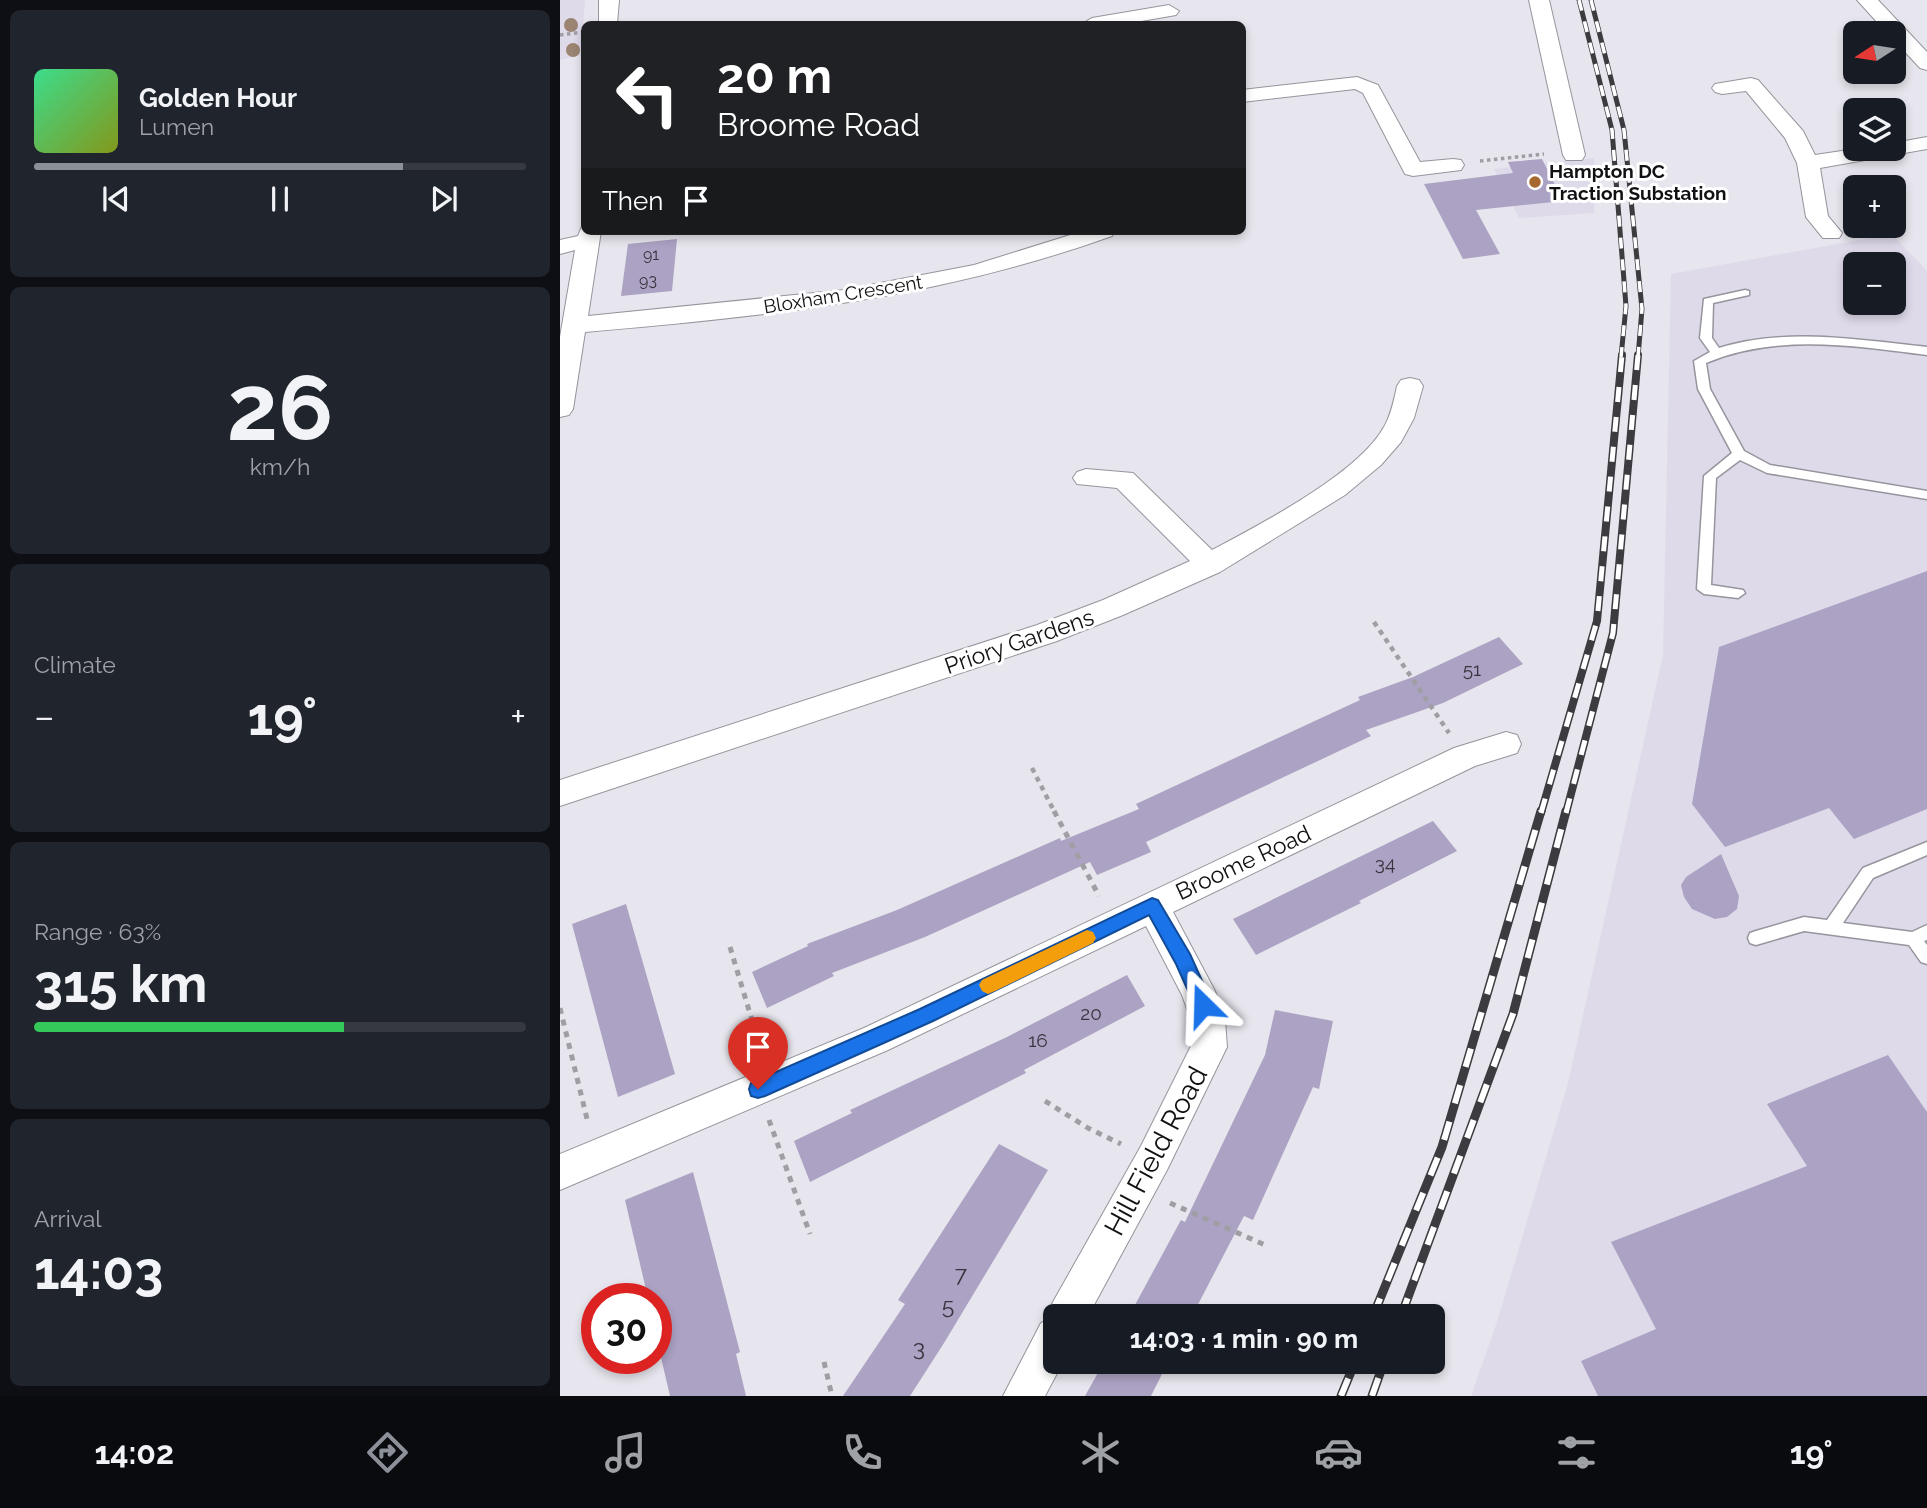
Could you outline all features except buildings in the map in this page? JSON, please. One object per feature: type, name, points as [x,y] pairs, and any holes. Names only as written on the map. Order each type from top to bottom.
[{"type":"street","points":[[608,21],[609,0]]},
{"type":"street","points":[[1539,0],[1562,89],[1574,153]]},
{"type":"street","points":[[1867,0],[1927,64]]},
{"type":"street","points":[[1112,21],[1170,12]]},
{"type":"street","points":[[1246,96],[1357,83],[1371,89],[1413,169],[1452,164]]},
{"type":"street","points":[[1723,88],[1751,84],[1795,136],[1808,163],[1817,217],[1831,233]]},
{"type":"street","points":[[1906,147],[1927,143]]},
{"type":"street","points":[[1808,163],[1843,157]]},
{"type":"street","points":[[560,409],[589,235]]},
{"type":"street","points":[[560,247],[589,235]]},
{"type":"street","name":"Bloxham Crescent","points":[[576,325],[734,311],[874,292],[984,268],[1091,235]]},
{"type":"street","name":"Priory Gardens","points":[[560,793],[1073,624],[1141,598],[1210,565],[1314,502],[1361,468],[1393,434],[1406,406],[1410,386]]},
{"type":"street","points":[[1086,478],[1124,479],[1210,565]]},
{"type":"street","name":"Broome Road","points":[[560,1172],[876,1039],[1465,757],[1506,744]]},
{"type":"street","name":"Hill Field Road","points":[[1074,1304],[1203,1065],[1209,1047],[1208,1020],[1191,974],[1152,905]]},
{"type":"street","points":[[1023,1396],[1043,1359]]},
{"type":"lane","points":[[1716,352],[1706,338],[1708,302],[1745,293]]},
{"type":"lane","points":[[1927,351],[1861,344],[1774,340],[1716,352],[1700,361],[1704,389],[1739,454],[1767,469],[1927,495]]},
{"type":"lane","points":[[1738,593],[1704,589],[1710,476],[1739,454]]},
{"type":"lane","points":[[1831,927],[1868,873],[1927,848]]},
{"type":"lane","points":[[1756,938],[1804,924],[1920,936],[1927,957]]},
{"type":"path","points":[[560,35],[581,32]]},
{"type":"path","points":[[1452,164],[1574,153]]},
{"type":"path","points":[[1374,622],[1465,757]]},
{"type":"path","points":[[1032,768],[1114,925]]},
{"type":"path","points":[[730,947],[765,1087],[810,1234]]},
{"type":"path","points":[[560,1009],[596,1156]]},
{"type":"path","points":[[1045,1101],[1088,1128],[1146,1173],[1265,1245]]},
{"type":"path","points":[[824,1362],[832,1396]]},
{"type":"shaded area","points":[[560,0],[585,0],[583,21],[581,21],[581,55],[560,60]]},
{"type":"shaded area","points":[[1594,158],[1594,213],[1519,218],[1494,169]]},
{"type":"shaded area","points":[[1870,238],[1896,238],[1927,271],[1927,1396],[1471,1396],[1497,1322],[1568,1083],[1663,655],[1671,274]]},
{"type":"railway","points":[[1579,0],[1612,130],[1626,306],[1621,357]]},
{"type":"railway","points":[[1591,0],[1624,130],[1642,309],[1638,357]]},
{"type":"railway","points":[[1541,813],[1597,621],[1622,355]]},
{"type":"railway","points":[[1566,813],[1613,633],[1638,355]]},
{"type":"railway","points":[[1378,1304],[1442,1147],[1541,811]]},
{"type":"railway","points":[[1405,1304],[1513,1014],[1566,811]]},
{"type":"railway","points":[[1341,1396],[1350,1374]]},
{"type":"railway","points":[[1372,1396],[1380,1374]]},
{"type":"slow traffic","points":[[988,985],[1087,938]]},
{"type":"place","name":"Hampton DC Traction Substation","points":[[1535,182]]},
{"type":"route","points":[[758,1089],[926,1015],[1152,905],[1184,960],[1203,1005]]}]
